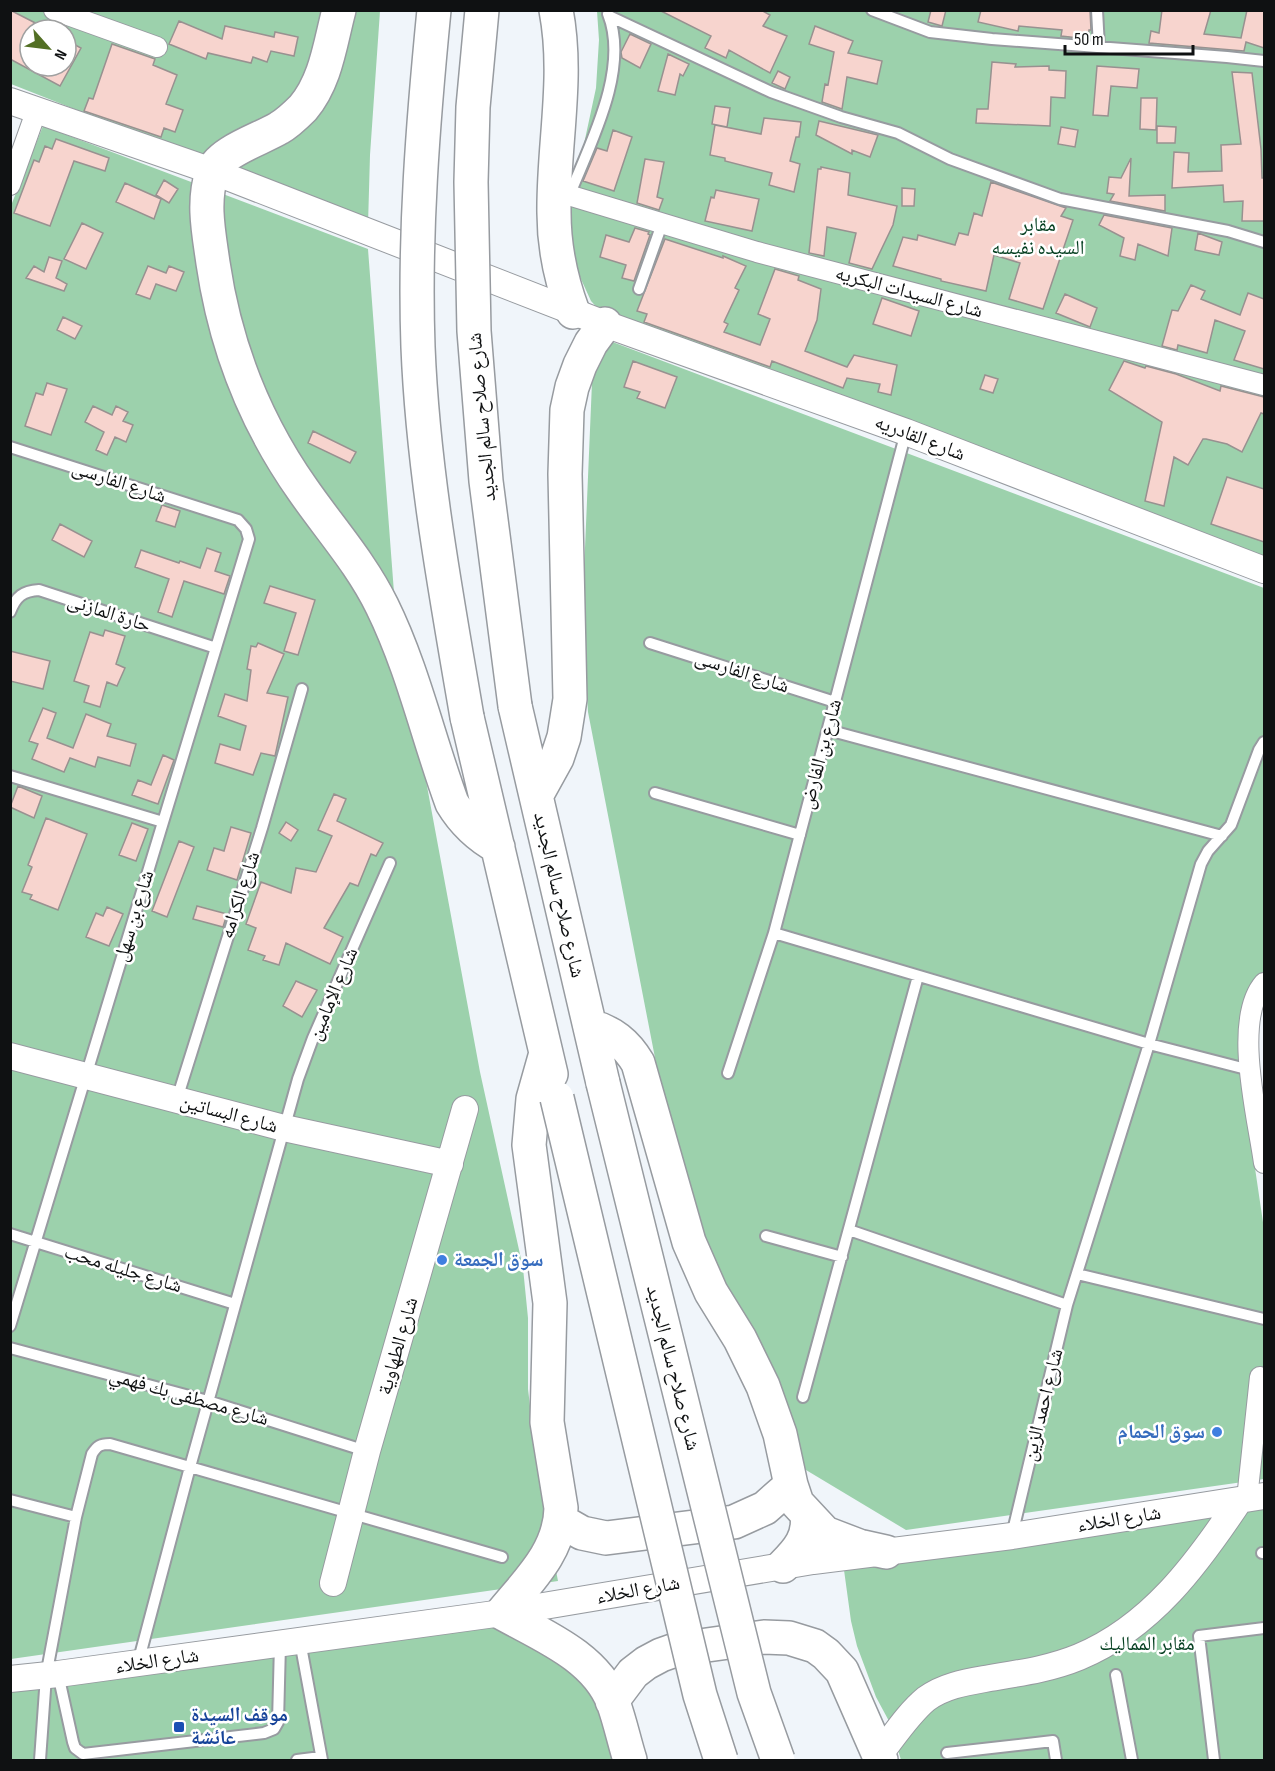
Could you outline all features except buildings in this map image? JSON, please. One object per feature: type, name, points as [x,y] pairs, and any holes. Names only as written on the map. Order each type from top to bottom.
[{"type":"highway","points":[[339,10],[325,67],[316,88],[303,108],[280,127],[232,153],[212,171],[206,206],[214,269],[228,333],[250,397],[288,467],[352,555],[381,604],[405,658],[452,803],[471,829],[498,847]]},
{"type":"highway","points":[[434,10],[420,173],[418,346],[438,545],[467,717],[700,1695],[721,1761]]},
{"type":"highway","name":"شارع صلاح سالم الجديد","points":[[482,10],[473,107],[474,332],[486,481],[515,706],[603,1083],[754,1693],[778,1761]]},
{"type":"highway","points":[[556,10],[561,44],[562,194],[554,212],[557,253],[573,312]]},
{"type":"highway","points":[[536,796],[556,758],[566,728],[570,699],[565,497],[567,410],[580,364],[591,343],[605,324]]},
{"type":"highway","points":[[590,1026],[600,1028],[618,1038],[626,1045],[638,1063],[689,1242],[711,1292],[740,1339],[763,1386],[780,1434],[797,1503],[825,1533],[859,1546],[886,1552]]},
{"type":"highway","points":[[546,1053],[533,1099],[530,1145],[548,1284],[550,1322],[547,1422],[561,1508],[561,1521],[559,1534],[547,1557],[502,1613],[576,1656],[596,1675],[612,1701],[630,1761]]},
{"type":"highway","points":[[561,1521],[582,1533],[606,1538],[734,1522],[765,1508],[791,1485]]},
{"type":"highway","points":[[783,1566],[798,1551],[805,1538],[808,1525],[807,1514]]},
{"type":"highway","points":[[612,1701],[633,1673],[661,1654],[678,1649],[764,1637],[789,1638],[815,1646],[842,1671],[880,1758]]},
{"type":"street","points":[[54,10],[157,47]]},
{"type":"street","name":"شارع القادريه","points":[[10,101],[212,171],[573,312],[906,432],[1264,570]]},
{"type":"street","points":[[10,185],[37,109]]},
{"type":"street","name":"شارع السيدات البكريه","points":[[562,194],[757,252],[1264,385]]},
{"type":"street","points":[[1264,982],[1254,1002],[1256,1083],[1264,1163]]},
{"type":"street","name":"شارع البساتين","points":[[10,1056],[284,1128],[450,1164]]},
{"type":"street","name":"شارع الطهاوية","points":[[333,1583],[367,1451],[465,1109]]},
{"type":"street","points":[[880,1758],[916,1708],[936,1693],[955,1685],[1045,1668],[1094,1650],[1131,1628],[1164,1599],[1250,1498],[1260,1377]]},
{"type":"street","name":"شارع الخلاء","points":[[10,1679],[502,1613],[783,1566],[1012,1536],[1250,1498]]},
{"type":"lane","points":[[872,10],[930,32],[1264,61]]},
{"type":"lane","points":[[1097,10],[1099,47]]},
{"type":"lane","points":[[562,194],[600,120],[608,91],[615,39],[608,13]]},
{"type":"lane","points":[[608,13],[771,92],[842,117],[898,133],[951,159],[1060,199],[1228,231],[1264,242]]},
{"type":"lane","points":[[639,289],[662,224]]},
{"type":"lane","name":"شارع بن الفارض","points":[[728,1073],[774,933],[906,432]]},
{"type":"lane","name":"شارع الفارسى","points":[[10,447],[228,517]]},
{"type":"lane","name":"شارع بن سهل","points":[[10,1326],[249,539],[246,529],[238,520],[228,517]]},
{"type":"lane","name":"حارة المازنى","points":[[10,612],[17,597],[27,591],[39,590],[216,648]]},
{"type":"lane","name":"شارع الفارسى","points":[[650,643],[835,702]]},
{"type":"lane","name":"شارع الكرامه","points":[[177,1100],[262,828],[302,689]]},
{"type":"lane","points":[[828,730],[1222,836]]},
{"type":"lane","name":"شارع احمد الزين","points":[[1012,1536],[1067,1305],[1149,1044],[1201,864],[1208,851],[1231,825],[1262,746]]},
{"type":"lane","points":[[10,776],[164,822]]},
{"type":"lane","points":[[655,793],[800,835]]},
{"type":"lane","name":"شارع الإمامين","points":[[138,1663],[189,1467],[298,1079],[313,1038],[390,863]]},
{"type":"lane","points":[[774,933],[1149,1044],[1256,1083]]},
{"type":"lane","points":[[803,1397],[918,976]]},
{"type":"lane","points":[[849,1230],[1067,1305]]},
{"type":"lane","name":"شارع جليله محب","points":[[10,1234],[235,1304]]},
{"type":"lane","points":[[766,1236],[842,1257]]},
{"type":"lane","points":[[1077,1274],[1264,1319]]},
{"type":"lane","name":"شارع مصطفى بك فهمي","points":[[10,1348],[208,1401],[367,1451]]},
{"type":"lane","points":[[40,1761],[76,1517],[92,1454],[97,1446],[110,1444],[502,1557]]},
{"type":"lane","points":[[10,1500],[76,1517]]},
{"type":"lane","points":[[1214,1761],[1199,1636],[1264,1628]]},
{"type":"lane","points":[[52,1675],[75,1748],[83,1754],[264,1733],[274,1729],[278,1722],[290,1642]]},
{"type":"lane","points":[[290,1642],[321,1759],[297,1761]]},
{"type":"lane","points":[[1116,1675],[1132,1761]]},
{"type":"lane","points":[[947,1752],[1053,1741],[1056,1761]]},
{"type":"green space","points":[[10,11],[380,11],[370,155],[368,225],[11,84]]},
{"type":"green space","name":"مقابر السيده نفيسه","points":[[597,11],[1264,11],[1264,558],[602,313],[591,301],[575,266],[571,247],[570,209],[596,88],[599,40]]},
{"type":"green space","points":[[43,126],[368,249],[396,619],[480,1072],[523,1268],[528,1318],[528,1389],[541,1492],[558,1581],[11,1659],[10,208]]},
{"type":"green space","points":[[594,335],[1264,588],[1264,998],[1239,1060],[1264,1229],[1264,1479],[906,1530],[801,1467],[717,1281],[675,1161],[588,712],[582,619]]},
{"type":"green space","name":"مقابر المماليك","points":[[1264,1509],[1264,1760],[901,1760],[890,1723],[876,1697],[857,1646],[844,1570]]},
{"type":"green space","points":[[538,1615],[581,1670],[622,1760],[11,1760],[10,1692]]},
{"type":"place","name":"سوق الجمعة","points":[[442,1260]]},
{"type":"place","name":"سوق الحمام","points":[[1217,1432]]},
{"type":"place","name":"موقف السيدة عائشة","points":[[179,1727]]}]
